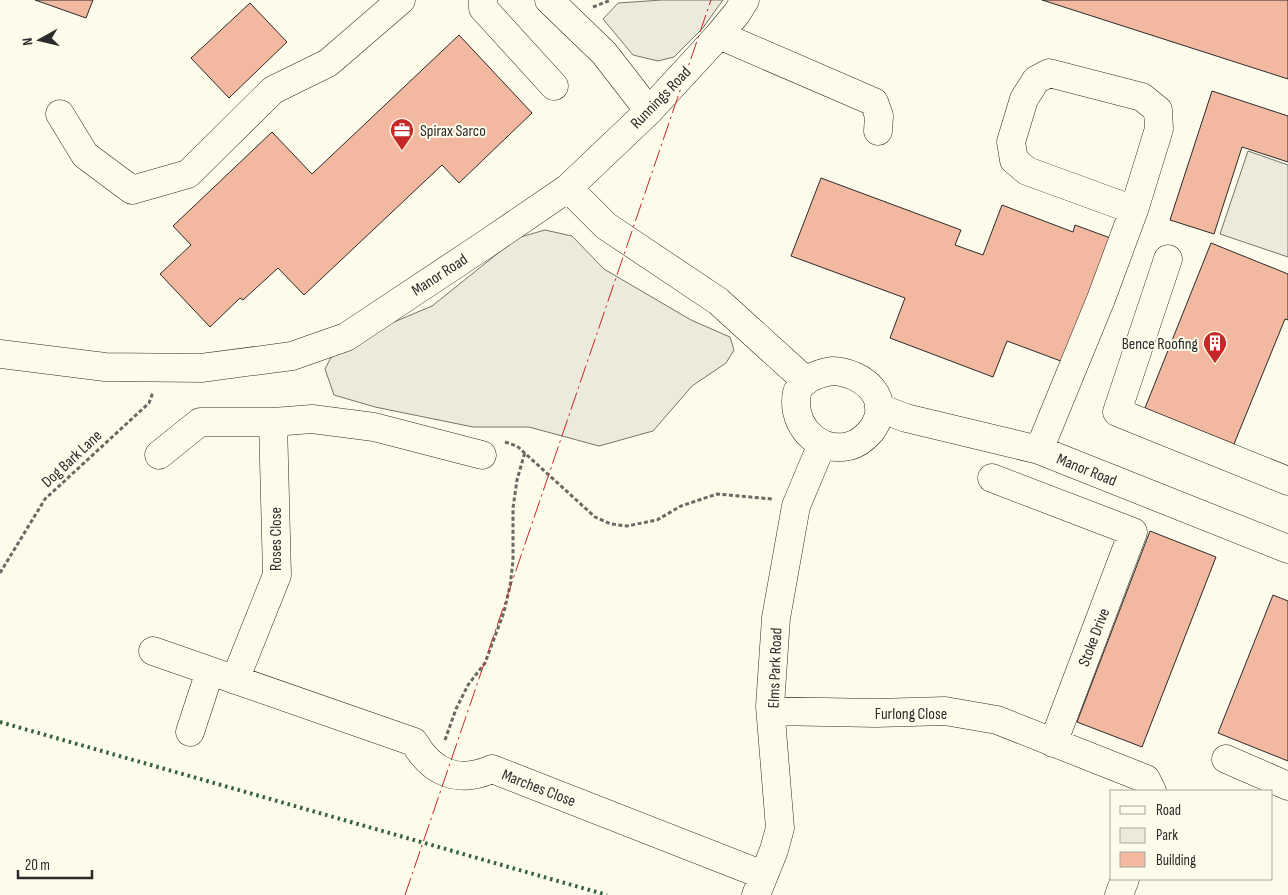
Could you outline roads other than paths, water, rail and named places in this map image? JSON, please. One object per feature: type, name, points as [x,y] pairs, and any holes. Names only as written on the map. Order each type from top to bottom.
[{"type":"street","points":[[60,114],[85,155],[132,190],[188,174],[273,90],[328,63],[401,0]]},
{"type":"street","points":[[483,0],[482,8],[554,86]]},
{"type":"street","name":"Runnings Road","points":[[568,188],[649,111],[719,35],[745,0]]},
{"type":"street","points":[[557,3],[604,53],[649,111]]},
{"type":"street","points":[[719,35],[874,102],[879,116],[878,131]]},
{"type":"street","points":[[1039,450],[1101,299],[1134,210],[1159,129],[1158,110],[1142,97],[1048,73],[1036,80],[1024,98],[1012,142],[1014,160],[1027,171],[1134,210]]},
{"type":"street","points":[[568,188],[606,226],[718,301],[806,381]]},
{"type":"street","name":"Manor Road","points":[[0,354],[105,367],[164,368],[200,368],[292,356],[346,336],[568,188]]},
{"type":"street","points":[[1168,259],[1117,412],[1288,481]]},
{"type":"street","points":[[832,371],[852,374],[870,386],[876,394],[880,408],[872,429],[860,442],[851,446],[841,447],[822,444],[804,430],[796,410],[799,388],[806,381],[818,374],[832,371]]},
{"type":"street","name":"Manor Road","points":[[880,408],[906,418],[1039,450],[1288,549]]},
{"type":"street","points":[[159,455],[200,422],[273,422],[312,419],[374,427],[492,448]]},
{"type":"street","name":"Roses Close","points":[[190,732],[277,575],[273,422]]},
{"type":"street","name":"Elms Park Road","points":[[760,885],[774,850],[780,828],[770,706],[776,618],[796,506],[822,444]]},
{"type":"street","name":"Stoke Drive","points":[[992,478],[1133,532],[1053,743]]},
{"type":"street","name":"Marches Close","points":[[152,651],[414,742],[421,754],[443,772],[468,776],[492,769],[760,885]]},
{"type":"street","name":"Furlong Close","points":[[771,711],[876,713],[945,711],[997,720],[1146,779],[1152,790]]},
{"type":"street","points":[[1226,760],[1288,786]]},
{"type":"street","points":[[1119,895],[1125,880]]},
{"type":"place","name":"Spirax Sarco","points":[[402,151]]},
{"type":"place","name":"Bence Roofing","points":[[1215,364]]}]
